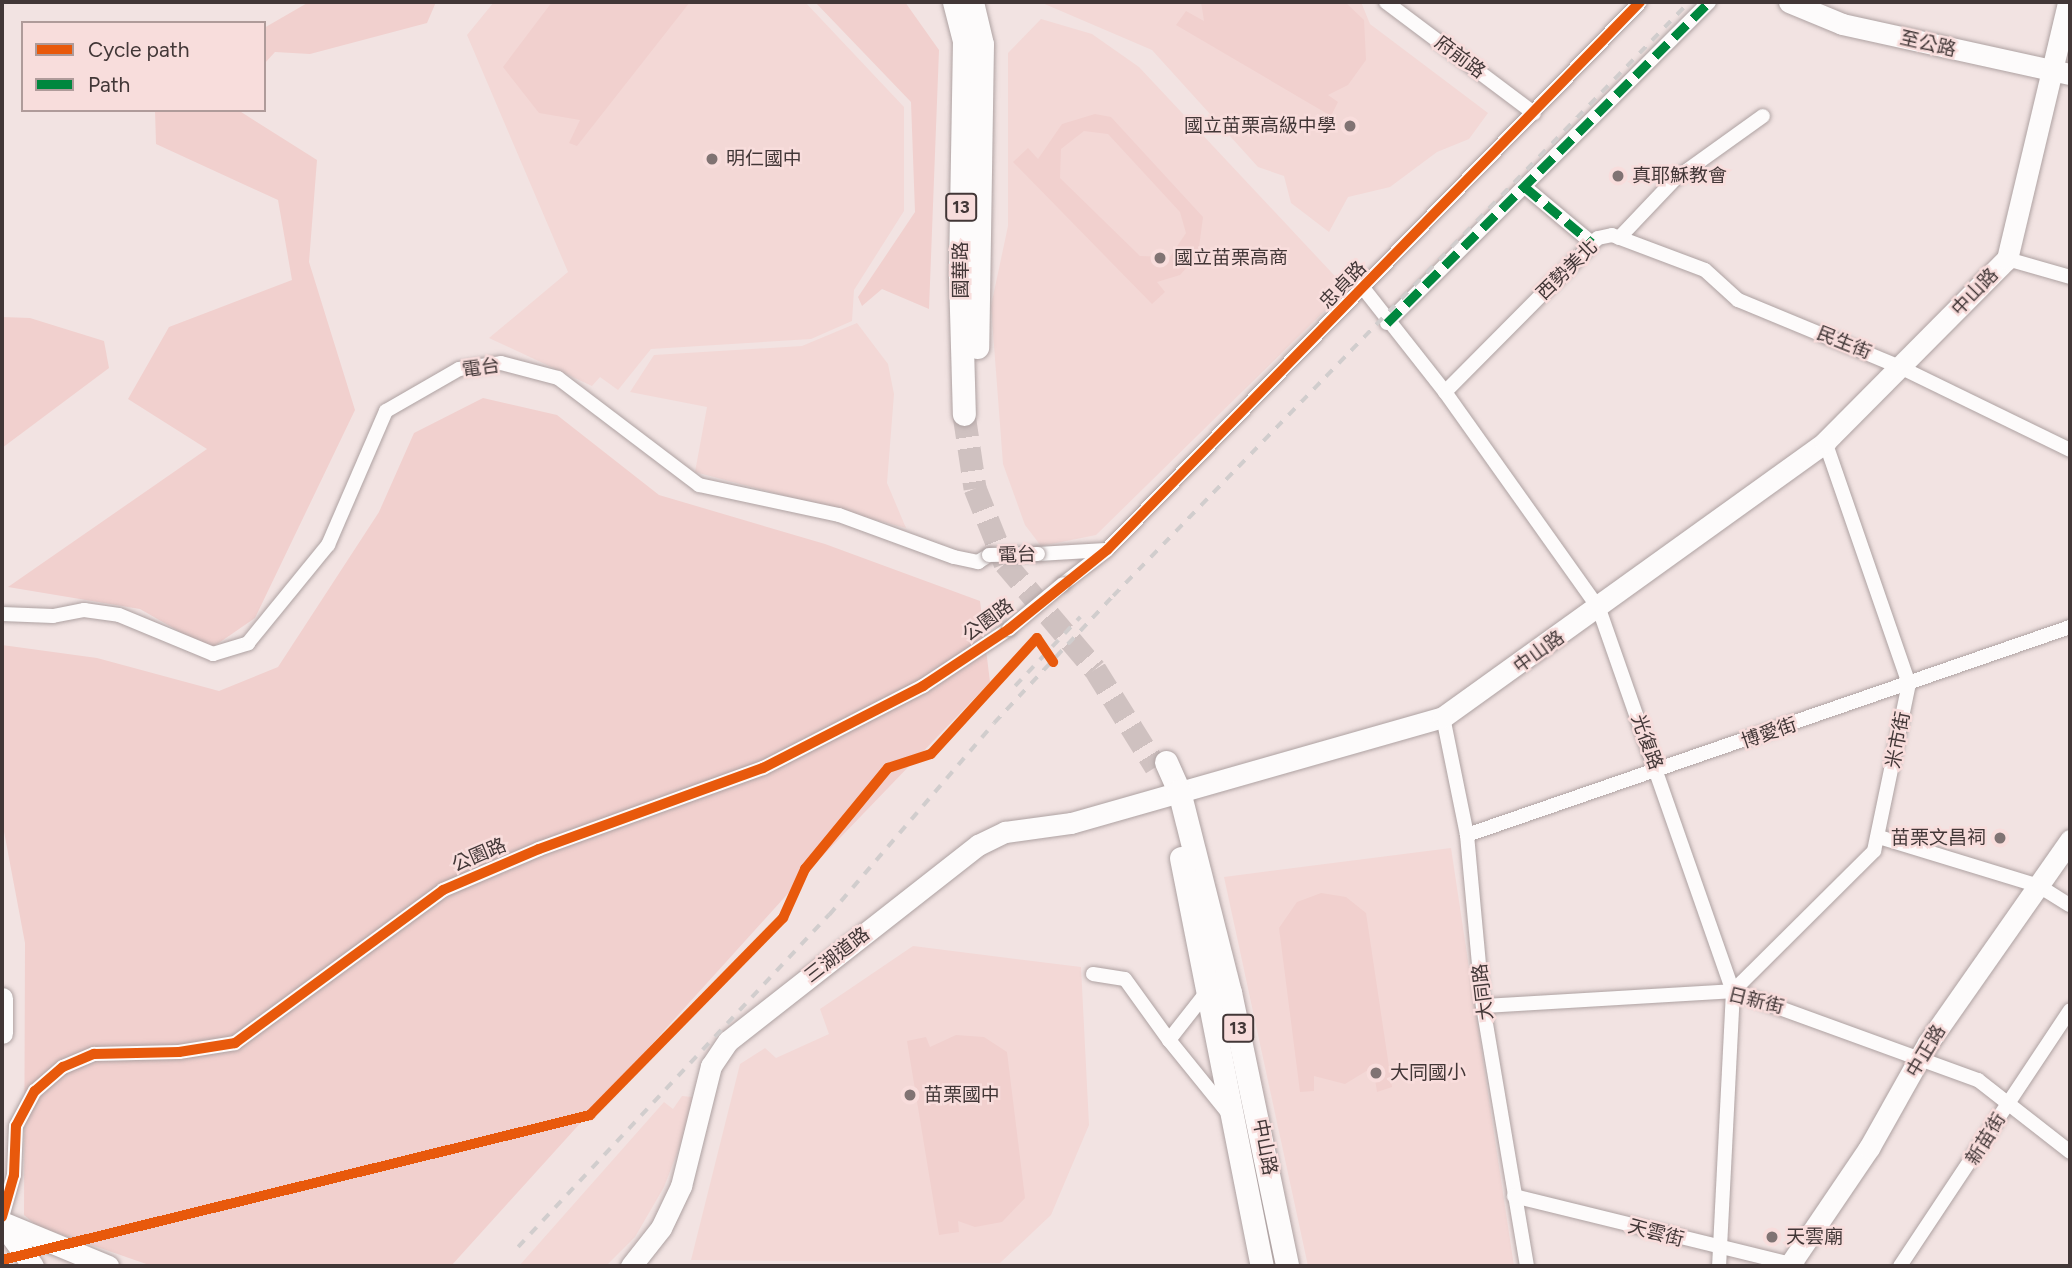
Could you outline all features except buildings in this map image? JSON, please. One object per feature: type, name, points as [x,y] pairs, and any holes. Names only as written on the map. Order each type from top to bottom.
[{"type":"main road","name":"國華路","points":[[954,2],[964,41],[960,275],[970,414],[982,44],[972,2]]},
{"type":"main road","name":"13","points":[[1161,764],[1173,793]]},
{"type":"main road","name":"中山路","points":[[1173,793],[1262,1266]]},
{"type":"main road","name":"中山路","points":[[1173,793],[1259,1116],[1287,1266]]},
{"type":"street","name":"府前路","points":[[1386,2],[1534,113]]},
{"type":"street","name":"忠貞路","points":[[1063,584],[1107,550],[1364,289],[1640,2]]},
{"type":"street","points":[[1387,323],[1709,2]]},
{"type":"street","name":"至公路","points":[[1789,2],[1842,24],[2061,72]]},
{"type":"street","name":"中山路","points":[[1173,793],[1443,717],[1599,608],[1825,442],[1902,368],[2007,259],[2061,72],[2068,2]]},
{"type":"street","name":"西勢美北","points":[[1445,392],[1592,243],[1612,235],[1619,238],[1675,179],[1763,116]]},
{"type":"street","points":[[1525,187],[1592,243]]},
{"type":"street","name":"民生街","points":[[1619,238],[1705,270],[1738,300],[1902,368],[2070,450]]},
{"type":"street","points":[[2007,259],[2070,277]]},
{"type":"street","name":"光復路","points":[[1364,289],[1387,323],[1445,392],[1599,608],[1733,991],[1719,1266]]},
{"type":"street","name":"電台","points":[[2,614],[53,616],[84,610],[119,615],[213,654],[248,643],[328,545],[386,411],[459,369],[501,363],[558,378],[699,485],[839,515],[954,557],[978,562],[989,555],[1107,550]]},
{"type":"street","name":"米市街","points":[[1733,991],[1874,851],[1880,836],[1909,684],[1825,442]]},
{"type":"street","name":"公園路","points":[[2,1217],[14,1175],[16,1126],[35,1091],[63,1066],[94,1054],[179,1052],[235,1042],[443,890],[538,849],[763,768],[923,686],[1009,629],[1063,584]]},
{"type":"street","name":"博愛街","points":[[1467,835],[1658,772],[2070,627]]},
{"type":"street","name":"大同路","points":[[1443,717],[1467,835],[1483,1006],[1527,1266]]},
{"type":"street","name":"三湖道路","points":[[631,1266],[662,1228],[681,1186],[711,1066],[728,1041],[978,845],[1005,832],[1071,823],[1173,793]]},
{"type":"street","points":[[1880,836],[2039,886],[2070,905]]},
{"type":"street","name":"中正路","points":[[1792,1266],[1920,1063],[2070,840]]},
{"type":"street","points":[[1093,974],[1125,979],[1169,1040],[1235,1121],[1259,1116]]},
{"type":"street","points":[[1169,1040],[1209,989]]},
{"type":"street","name":"日新街","points":[[1483,1006],[1733,991],[1871,1038],[1920,1063],[1966,1075],[2008,1102],[2070,1152]]},
{"type":"street","points":[[2,998],[2,1033]]},
{"type":"street","name":"新苗街","points":[[1900,1266],[2070,1010]]},
{"type":"street","name":"天雲街","points":[[1514,1196],[1792,1266]]},
{"type":"street","points":[[2,1223],[33,1266]]},
{"type":"street","points":[[2,1223],[108,1266]]},
{"type":"shaded area","points":[[309,2],[436,2],[427,23],[310,54],[275,52],[266,62],[266,27]]},
{"type":"shaded area","name":"明仁國中","points":[[494,2],[805,2],[904,107],[904,211],[854,290],[852,321],[811,339],[651,349],[618,390],[600,377],[592,386],[489,338],[568,272],[467,35]]},
{"type":"shaded area","points":[[552,2],[690,2],[577,146],[569,143],[580,120],[539,113],[503,67]]},
{"type":"shaded area","points":[[815,2],[905,2],[939,50],[929,309],[882,289],[862,306],[858,297],[915,212],[911,102]]},
{"type":"shaded area","name":"國立苗栗高級中學","points":[[1040,2],[1361,2],[1370,24],[1488,113],[1469,139],[1437,152],[1390,187],[1348,197],[1329,232],[1291,203],[1284,176],[1258,167],[1152,50]]},
{"type":"shaded area","points":[[1201,2],[1345,2],[1364,20],[1366,60],[1348,85],[1328,95],[1338,102],[1331,116],[1176,25],[1186,11],[1204,21]]},
{"type":"shaded area","name":"國立苗栗高商","points":[[1041,19],[1092,34],[1139,67],[1347,289],[1096,535],[1041,546],[1025,525],[1003,464],[991,306],[1008,226],[1008,53]]},
{"type":"shaded area","points":[[155,112],[241,112],[317,160],[309,262],[355,410],[255,618],[210,649],[140,609],[8,587],[207,449],[128,399],[169,327],[292,280],[278,200],[156,144]]},
{"type":"shaded area","points":[[1095,114],[1111,117],[1203,217],[1198,255],[1180,275],[1157,282],[1165,292],[1152,304],[1013,162],[1028,148],[1038,159],[1062,124]],"holes":[[[1084,131],[1108,134],[1180,212],[1186,233],[1170,257],[1140,256],[1060,178],[1061,149]]]},
{"type":"shaded area","points":[[2,317],[30,318],[104,341],[109,368],[2,448]]},
{"type":"shaded area","points":[[857,323],[888,364],[894,394],[887,483],[906,528],[695,472],[707,407],[630,392],[654,355],[802,346]]},
{"type":"shaded area","points":[[483,398],[557,415],[659,495],[825,544],[980,601],[990,682],[812,867],[451,1266],[152,1266],[37,1226],[24,1215],[25,943],[2,821],[2,645],[97,658],[219,691],[278,667],[379,512],[414,433]]},
{"type":"shaded area","name":"大同國小","points":[[1451,848],[1514,1266],[1308,1266],[1224,877]]},
{"type":"shaded area","points":[[1321,893],[1346,897],[1366,913],[1392,1087],[1377,1092],[1373,1067],[1345,1084],[1314,1076],[1314,1091],[1300,1092],[1279,928],[1297,902]]},
{"type":"shaded area","name":"苗栗國中","points":[[913,946],[1081,967],[1089,1125],[1051,1215],[1000,1263],[691,1260],[740,1064],[765,1048],[776,1058],[829,1034],[820,1009]]},
{"type":"shaded area","points":[[956,1035],[984,1037],[1007,1052],[1025,1198],[1002,1222],[975,1227],[958,1221],[959,1232],[939,1235],[907,1041],[926,1037],[930,1047]]},
{"type":"shaded area","points":[[682,1096],[692,1097],[696,1104],[664,1187],[635,1237],[606,1266],[519,1266],[664,1102],[673,1109]]},
{"type":"tunnel","points":[[964,414],[975,488],[1005,563],[1095,669],[1156,767]]},
{"type":"railway","points":[[518,1247],[829,915],[994,723],[1113,596],[1689,2]]},
{"type":"railway","points":[[1015,686],[1080,617]]},
{"type":"marked path","points":[[1387,323],[1709,2]]},
{"type":"marked path","points":[[1525,187],[1592,243]]},
{"type":"cycle path","points":[[2,1217],[14,1175],[16,1126],[35,1091],[63,1067],[94,1054],[179,1052],[235,1043],[443,890],[539,849],[763,768],[923,686],[1009,629],[1107,550],[1640,2]]},
{"type":"cycle path","points":[[2,1260],[590,1115],[783,918],[805,869],[888,768],[931,754],[1037,638],[1053,662]]},
{"type":"place","name":"國立苗栗高級中學","points":[[1350,126]]},
{"type":"place","name":"明仁國中","points":[[712,159]]},
{"type":"place","name":"真耶穌教會","points":[[1618,176]]},
{"type":"place","name":"國立苗栗高商","points":[[1160,258]]},
{"type":"place","name":"苗栗文昌祠","points":[[2000,838]]},
{"type":"place","name":"大同國小","points":[[1376,1073]]},
{"type":"place","name":"苗栗國中","points":[[910,1095]]},
{"type":"place","name":"天雲廟","points":[[1772,1237]]}]
